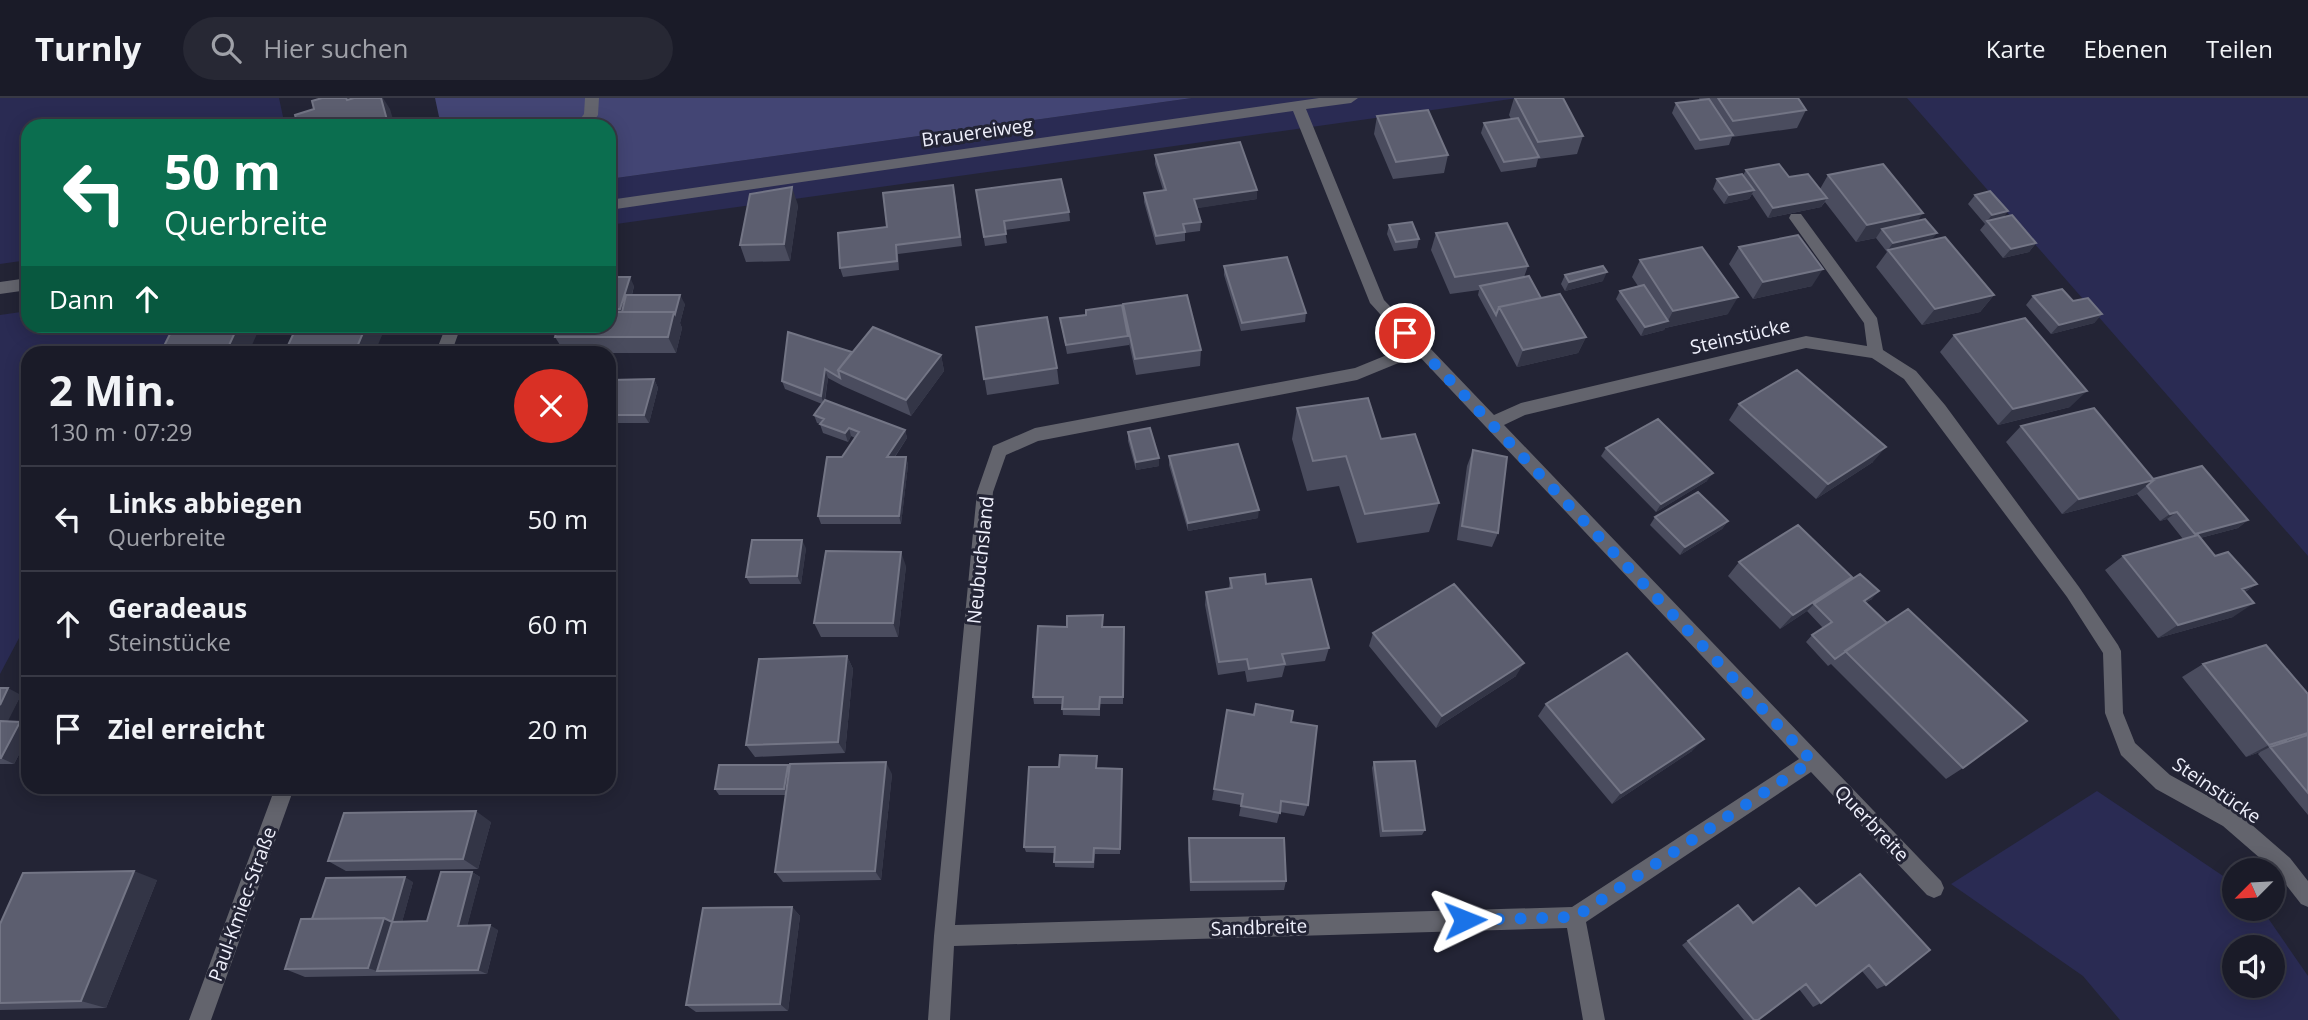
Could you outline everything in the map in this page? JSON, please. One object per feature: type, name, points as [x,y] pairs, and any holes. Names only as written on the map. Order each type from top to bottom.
[{"type":"street","points":[[587,119],[591,114],[592,98]]},
{"type":"street","name":"Brauereiweg","points":[[616,204],[1351,98]]},
{"type":"street","points":[[1298,106],[1378,303],[1491,424]]},
{"type":"street","points":[[1796,218],[1872,322],[1876,353]]},
{"type":"street","points":[[0,288],[21,285]]},
{"type":"street","name":"Steinstücke","points":[[1491,424],[1521,409],[1807,342],[1876,353],[1910,375],[1939,410],[2073,592],[2112,651],[2113,713],[2128,749],[2163,782],[2230,819],[2283,865],[2308,897]]},
{"type":"street","name":"Neubuchsland","points":[[939,1020],[944,936],[985,492],[999,451],[1035,435],[1357,374],[1419,348]]},
{"type":"street","name":"Querbreite","points":[[1491,424],[1934,888]]},
{"type":"street","points":[[1594,1020],[1575,917],[1812,761]]},
{"type":"street","name":"Paul-Kmiec-Straße","points":[[200,1020],[282,794]]},
{"type":"street","name":"Sandbreite","points":[[944,936],[1575,917]]},
{"type":"shaded area","points":[[0,98],[279,98],[284,119],[21,119],[21,261],[0,264]]},
{"type":"shaded area","points":[[435,98],[1192,98],[616,178],[616,119],[440,119]]},
{"type":"shaded area","points":[[1192,98],[1518,98],[616,224],[616,178]]},
{"type":"shaded area","points":[[1907,98],[2308,98],[2308,556]]},
{"type":"shaded area","points":[[21,312],[21,333],[178,333],[171,346],[21,346],[21,634],[0,674],[0,315]]},
{"type":"shaded area","points":[[2097,791],[2222,875],[2222,921],[2270,921],[2280,935],[2222,935],[2222,998],[2285,998],[2285,943],[2308,976],[2308,1020],[2120,1020],[2083,976],[1951,884]]},
{"type":"building","points":[[322,98],[381,98],[387,119],[296,119],[295,115],[314,109],[312,101]]},
{"type":"building","points":[[1515,98],[1563,98],[1583,136],[1538,142]]},
{"type":"building","points":[[1718,98],[1798,98],[1806,110],[1733,121]]},
{"type":"building","points":[[1709,99],[1733,135],[1700,140],[1676,103]]},
{"type":"building","points":[[1428,110],[1448,155],[1396,162],[1377,116]]},
{"type":"building","points":[[1518,118],[1539,157],[1504,162],[1484,123]]},
{"type":"building","points":[[1240,142],[1257,190],[1194,199],[1201,222],[1183,224],[1185,232],[1156,236],[1144,193],[1166,190],[1155,155]]},
{"type":"building","points":[[1779,164],[1789,177],[1808,174],[1827,198],[1773,208],[1746,170]]},
{"type":"building","points":[[1883,164],[1923,213],[1867,225],[1828,175]]},
{"type":"building","points":[[1742,174],[1754,190],[1729,195],[1717,179]]},
{"type":"building","points":[[1061,179],[1069,212],[1004,221],[1006,234],[984,237],[976,190]]},
{"type":"building","points":[[953,185],[960,237],[896,245],[897,261],[840,268],[838,233],[887,227],[883,193]]},
{"type":"building","points":[[792,187],[784,244],[740,245],[750,194]]},
{"type":"building","points":[[1990,191],[2008,211],[1992,215],[1975,195]]},
{"type":"building","points":[[2012,215],[2036,243],[2011,249],[1987,221]]},
{"type":"building","points":[[1925,219],[1937,233],[1893,243],[1882,229]]},
{"type":"building","points":[[1412,222],[1419,239],[1396,242],[1389,225]]},
{"type":"building","points":[[1507,223],[1528,266],[1455,277],[1436,233]]},
{"type":"building","points":[[1798,235],[1823,269],[1763,282],[1739,247]]},
{"type":"building","points":[[1945,237],[1994,295],[1935,309],[1888,250]]},
{"type":"building","points":[[1702,247],[1738,297],[1673,311],[1640,260]]},
{"type":"building","points":[[1287,257],[1306,313],[1242,323],[1224,266]]},
{"type":"building","points":[[1603,266],[1607,272],[1569,282],[1565,275]]},
{"type":"building","points":[[1529,276],[1541,298],[1499,307],[1496,315],[1480,286]]},
{"type":"building","points":[[616,277],[630,277],[620,309],[616,309]]},
{"type":"building","points":[[1644,285],[1668,321],[1645,327],[1620,291]]},
{"type":"building","points":[[2062,289],[2073,301],[2088,298],[2102,314],[2059,325],[2033,296]]},
{"type":"building","points":[[1560,294],[1586,337],[1523,350],[1499,307]]},
{"type":"building","points":[[626,295],[680,295],[675,314],[622,312]]},
{"type":"building","points":[[1187,295],[1201,350],[1135,359],[1123,304]]},
{"type":"building","points":[[1122,305],[1128,336],[1066,345],[1060,318],[1086,315],[1086,310]]},
{"type":"building","points":[[616,312],[674,312],[668,337],[555,337],[556,333],[616,333]]},
{"type":"building","points":[[1047,317],[1057,368],[984,379],[976,327]]},
{"type":"building","points":[[2025,318],[2087,391],[2013,409],[1954,335]]},
{"type":"building","points":[[873,327],[941,355],[906,400],[838,370]]},
{"type":"building","points":[[788,332],[852,352],[838,370],[840,378],[825,369],[821,396],[782,381]]},
{"type":"building","points":[[170,333],[235,333],[229,346],[164,346]]},
{"type":"building","points":[[294,333],[363,333],[357,346],[288,346]]},
{"type":"building","points":[[1797,370],[1886,447],[1828,484],[1739,404]]},
{"type":"building","points":[[654,379],[644,415],[616,415],[616,380]]},
{"type":"building","points":[[1368,398],[1381,439],[1415,434],[1439,503],[1365,514],[1346,456],[1313,461],[1297,408]]},
{"type":"building","points":[[825,400],[905,430],[887,457],[906,457],[899,516],[818,516],[827,457],[842,457],[859,432],[849,428],[845,433],[820,424],[824,419],[814,415]]},
{"type":"building","points":[[2094,408],[2154,480],[2079,499],[2021,426]]},
{"type":"building","points":[[1658,419],[1713,473],[1661,504],[1606,448]]},
{"type":"building","points":[[1150,428],[1159,458],[1136,462],[1128,432]]},
{"type":"building","points":[[1238,444],[1259,510],[1188,523],[1169,456]]},
{"type":"building","points":[[1473,450],[1507,457],[1498,533],[1462,526]]},
{"type":"building","points":[[2202,466],[2248,520],[2195,534],[2177,512],[2170,514],[2147,486],[2153,479]]},
{"type":"building","points":[[1698,492],[1728,521],[1685,547],[1655,517]]},
{"type":"building","points":[[1798,525],[1852,577],[1793,615],[1739,562]]},
{"type":"building","points":[[2198,535],[2215,556],[2228,552],[2257,584],[2242,589],[2254,603],[2178,625],[2123,556]]},
{"type":"building","points":[[752,540],[802,540],[797,576],[746,577]]},
{"type":"building","points":[[826,551],[901,552],[893,623],[814,623]]},
{"type":"building","points":[[1265,574],[1266,584],[1311,579],[1329,648],[1282,654],[1285,664],[1249,669],[1247,659],[1219,662],[1206,592],[1232,588],[1230,578]]},
{"type":"building","points":[[1860,574],[1879,591],[1864,601],[1887,623],[1835,659],[1812,635],[1832,622],[1814,604]]},
{"type":"building","points":[[1454,584],[1524,663],[1442,716],[1373,633]]},
{"type":"building","points":[[1908,609],[2027,721],[1963,768],[1845,651]]},
{"type":"building","points":[[1103,615],[1102,627],[1124,627],[1123,697],[1100,697],[1099,709],[1062,709],[1063,697],[1033,697],[1038,626],[1067,627],[1067,616]]},
{"type":"building","points":[[2266,645],[2308,694],[2308,733],[2269,745],[2203,664]]},
{"type":"building","points":[[1627,653],[1704,739],[1621,793],[1546,704]]},
{"type":"building","points":[[847,656],[838,742],[746,745],[759,659]]},
{"type":"building","points":[[0,688],[8,688],[0,705]]},
{"type":"building","points":[[1256,704],[1293,711],[1291,722],[1317,726],[1308,805],[1281,801],[1280,813],[1241,806],[1243,794],[1214,789],[1227,710],[1254,715]]},
{"type":"building","points":[[0,721],[20,722],[1,758],[0,758]]},
{"type":"building","points":[[2308,735],[2308,793],[2270,747]]},
{"type":"building","points":[[1060,755],[1097,756],[1096,768],[1122,769],[1120,849],[1094,848],[1093,862],[1054,862],[1055,847],[1024,847],[1029,767],[1059,767]]},
{"type":"building","points":[[1415,761],[1425,830],[1383,831],[1374,762]]},
{"type":"building","points":[[886,762],[875,871],[775,872],[790,764]]},
{"type":"building","points":[[719,765],[788,765],[784,789],[715,789]]},
{"type":"building","points":[[476,811],[463,859],[328,861],[344,813]]},
{"type":"building","points":[[1189,838],[1284,838],[1286,881],[1191,882]]},
{"type":"building","points":[[134,871],[81,1001],[0,1003],[0,924],[23,873]]},
{"type":"building","points":[[441,872],[472,872],[458,926],[490,925],[478,970],[377,971],[392,922],[427,921]]},
{"type":"building","points":[[1860,874],[1930,950],[1886,985],[1869,965],[1821,1003],[1806,984],[1758,1020],[1754,1020],[1688,941],[1738,905],[1753,923],[1799,888],[1816,906]]},
{"type":"building","points":[[405,877],[392,922],[384,918],[312,919],[326,878]]},
{"type":"building","points":[[792,907],[780,1004],[686,1005],[703,908]]},
{"type":"building","points":[[384,918],[368,968],[285,969],[301,919]]},
{"type":"route","points":[[1405,333],[1812,761],[1575,917],[1465,920]]}]
